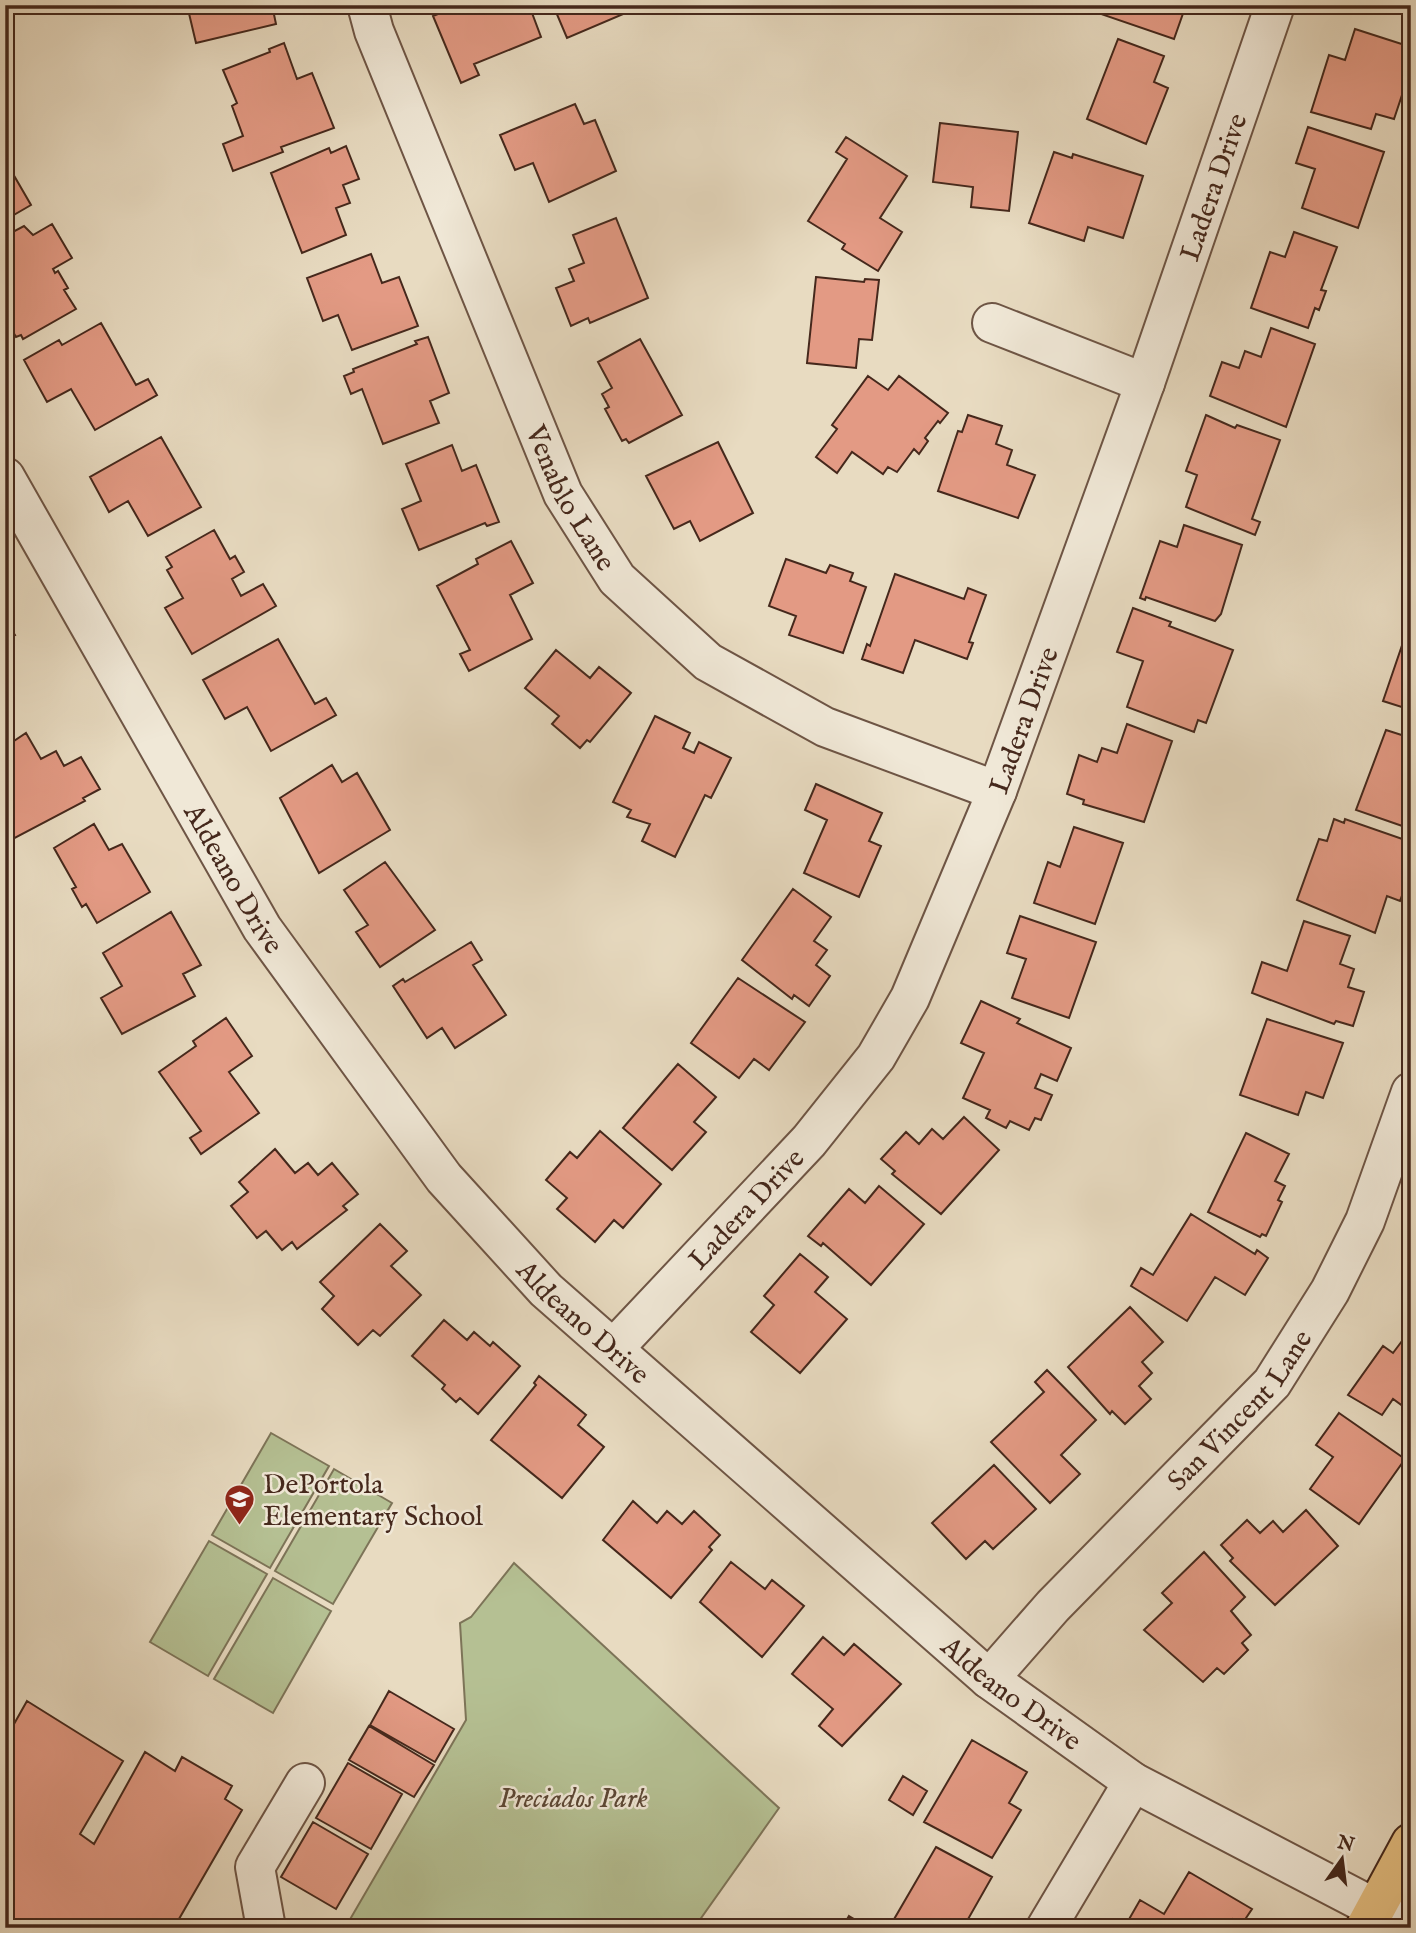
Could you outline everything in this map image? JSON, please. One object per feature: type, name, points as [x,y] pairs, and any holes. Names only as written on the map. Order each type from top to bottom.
[{"type":"main road","points":[[1370,1919],[1411,1843]]},
{"type":"street","name":"Venablo Lane","points":[[367,5],[374,31],[563,494],[617,579],[708,662],[825,727],[997,791]]},
{"type":"street","name":"Ladera Drive","points":[[614,1348],[809,1141],[876,1057],[910,998],[937,940],[997,791],[1145,383],[1275,5]]},
{"type":"street","points":[[992,323],[1145,383]]},
{"type":"street","name":"Aldeano Drive","points":[[5,477],[262,928],[444,1178],[546,1290],[989,1679],[1133,1782],[1370,1919],[1411,1927]]},
{"type":"street","name":"San Vincent Lane","points":[[989,1679],[1053,1606],[1272,1383],[1330,1291],[1365,1221],[1411,1092]]},
{"type":"street","points":[[1046,1928],[1133,1782]]},
{"type":"street","points":[[266,1928],[255,1867],[305,1783]]},
{"type":"green space","points":[[271,1433],[329,1466],[270,1568],[212,1535]]},
{"type":"green space","points":[[334,1469],[392,1503],[333,1604],[275,1571]]},
{"type":"green space","points":[[209,1541],[267,1574],[208,1676],[150,1642]]},
{"type":"green space","name":"Preciados Park","points":[[514,1563],[779,1808],[694,1928],[345,1928],[466,1720],[460,1623],[471,1617]]},
{"type":"green space","points":[[273,1578],[331,1611],[273,1713],[214,1679]]},
{"type":"building","points":[[187,5],[272,5],[276,24],[196,43]]},
{"type":"building","points":[[460,5],[529,5],[541,37],[474,64],[479,75],[461,83],[433,16]]},
{"type":"building","points":[[553,5],[633,5],[635,9],[567,38]]},
{"type":"building","points":[[1101,5],[1186,5],[1174,39],[1098,13]]},
{"type":"building","points":[[1355,29],[1411,47],[1411,68],[1394,119],[1376,114],[1371,129],[1311,112],[1329,55],[1345,60]]},
{"type":"building","points":[[1118,39],[1164,56],[1154,82],[1168,88],[1146,144],[1087,119]]},
{"type":"building","points":[[284,43],[297,79],[312,73],[334,128],[281,147],[283,152],[233,171],[223,144],[243,136],[232,106],[237,103],[223,70],[270,52],[269,49]]},
{"type":"building","points":[[575,104],[584,124],[595,120],[616,171],[549,202],[533,163],[515,170],[500,135]]},
{"type":"building","points":[[940,123],[1018,132],[1009,211],[971,207],[973,187],[933,182]]},
{"type":"building","points":[[1308,127],[1384,152],[1358,228],[1302,208],[1315,169],[1296,163]]},
{"type":"building","points":[[846,137],[907,176],[880,218],[902,232],[878,271],[842,249],[845,244],[808,221],[847,159],[836,152]]},
{"type":"building","points":[[346,146],[359,179],[343,185],[350,203],[336,208],[346,235],[302,253],[271,173],[329,148],[331,153]]},
{"type":"building","points":[[1054,152],[1072,158],[1073,154],[1143,176],[1123,238],[1088,227],[1084,241],[1029,223]]},
{"type":"building","points":[[5,160],[31,205],[5,220]]},
{"type":"building","points":[[616,218],[648,298],[590,323],[588,318],[571,326],[556,288],[574,281],[569,269],[584,263],[573,235]]},
{"type":"building","points":[[52,224],[72,258],[53,269],[55,273],[58,271],[68,288],[64,290],[76,309],[23,339],[21,335],[16,337],[5,318],[5,236],[24,226],[33,235]]},
{"type":"building","points":[[1294,232],[1337,247],[1321,290],[1326,291],[1319,310],[1315,308],[1308,328],[1251,308],[1270,252],[1285,257]]},
{"type":"building","points":[[371,254],[382,283],[399,277],[418,326],[352,350],[338,315],[323,321],[307,278]]},
{"type":"building","points":[[816,277],[864,282],[865,279],[879,280],[872,340],[859,339],[856,368],[807,363]]},
{"type":"building","points":[[101,323],[136,385],[148,379],[157,395],[95,430],[71,389],[47,402],[24,360],[59,340],[62,345]]},
{"type":"building","points":[[1271,328],[1315,344],[1286,427],[1210,396],[1222,362],[1239,368],[1245,351],[1261,357]]},
{"type":"building","points":[[428,337],[449,393],[430,401],[439,423],[383,444],[362,389],[351,394],[344,376],[354,372],[353,369],[417,344],[415,341]]},
{"type":"building","points":[[640,339],[682,415],[629,443],[626,439],[622,441],[605,409],[609,407],[602,394],[612,388],[598,362]]},
{"type":"building","points":[[868,376],[888,390],[899,376],[948,413],[925,438],[928,441],[919,454],[914,449],[897,472],[888,467],[883,474],[852,452],[837,473],[816,457],[837,429],[832,425]]},
{"type":"building","points":[[968,415],[1002,426],[996,444],[1012,450],[1007,465],[1035,475],[1018,518],[938,491],[958,431],[962,432]]},
{"type":"building","points":[[1206,415],[1235,428],[1237,425],[1280,440],[1252,519],[1260,522],[1255,535],[1186,507],[1197,475],[1186,471]]},
{"type":"building","points":[[161,437],[201,507],[148,536],[128,501],[109,512],[90,477]]},
{"type":"building","points":[[718,442],[753,513],[700,541],[690,521],[674,529],[646,476]]},
{"type":"building","points":[[452,445],[462,471],[476,465],[499,522],[487,526],[485,523],[419,550],[402,509],[421,501],[406,464]]},
{"type":"building","points":[[1184,525],[1242,545],[1221,614],[1215,621],[1146,597],[1145,600],[1140,598],[1160,541],[1177,547]]},
{"type":"building","points":[[214,530],[230,559],[235,556],[244,572],[232,579],[241,596],[263,584],[276,606],[192,654],[165,608],[183,598],[167,570],[172,567],[166,557]]},
{"type":"building","points":[[511,541],[533,583],[510,595],[532,639],[469,671],[460,654],[470,650],[437,586],[478,564],[476,559]]},
{"type":"building","points":[[786,559],[826,573],[830,565],[853,573],[850,581],[866,587],[843,653],[789,635],[796,616],[769,606]]},
{"type":"building","points":[[895,574],[964,599],[968,588],[986,595],[969,642],[973,643],[967,659],[915,640],[903,673],[862,659],[867,644],[870,646]]},
{"type":"building","points":[[1133,608],[1171,622],[1169,626],[1233,650],[1206,723],[1198,720],[1194,732],[1127,707],[1143,661],[1117,652]]},
{"type":"building","points":[[5,619],[15,635],[5,640]]},
{"type":"building","points":[[1409,625],[1411,626],[1411,710],[1383,701]]},
{"type":"building","points":[[278,639],[315,704],[326,698],[336,715],[271,751],[247,707],[225,719],[203,680]]},
{"type":"building","points":[[556,650],[590,678],[599,667],[631,693],[590,742],[587,740],[580,748],[552,724],[559,716],[525,688]]},
{"type":"building","points":[[655,716],[690,733],[683,748],[694,753],[699,742],[731,758],[711,798],[705,795],[675,857],[642,841],[650,824],[627,817],[631,810],[613,802]]},
{"type":"building","points":[[1127,724],[1172,741],[1144,822],[1083,804],[1084,800],[1067,794],[1079,755],[1097,762],[1102,748],[1117,753]]},
{"type":"building","points":[[1386,730],[1411,738],[1411,829],[1356,810]]},
{"type":"building","points":[[26,733],[41,759],[56,751],[64,766],[81,757],[100,789],[83,798],[85,801],[9,841],[5,835],[5,747]]},
{"type":"building","points":[[332,765],[342,782],[357,773],[390,830],[319,873],[280,798]]},
{"type":"building","points":[[816,784],[882,813],[869,841],[881,846],[859,897],[804,873],[827,820],[805,810]]},
{"type":"building","points":[[1334,819],[1344,823],[1345,819],[1411,842],[1411,871],[1400,901],[1387,896],[1375,933],[1297,900],[1319,839],[1327,841]]},
{"type":"building","points":[[94,824],[109,850],[122,844],[150,892],[97,923],[86,904],[82,907],[72,889],[76,887],[54,848]]},
{"type":"building","points":[[1074,827],[1123,843],[1095,924],[1034,903],[1048,862],[1060,867]]},
{"type":"building","points":[[385,862],[435,930],[380,967],[356,932],[368,925],[344,890]]},
{"type":"building","points":[[793,889],[831,917],[814,941],[827,950],[816,965],[830,976],[809,1006],[794,995],[792,999],[742,960]]},
{"type":"building","points":[[171,912],[201,965],[183,974],[195,996],[122,1034],[101,998],[122,986],[103,953]]},
{"type":"building","points":[[1020,916],[1096,942],[1069,1018],[1012,998],[1026,959],[1007,953]]},
{"type":"building","points":[[1304,921],[1350,936],[1340,964],[1354,969],[1348,987],[1364,992],[1353,1026],[1336,1021],[1334,1024],[1252,993],[1262,962],[1287,971]]},
{"type":"building","points":[[471,942],[482,960],[473,965],[506,1015],[455,1048],[442,1028],[427,1038],[393,986],[403,979],[405,982]]},
{"type":"building","points":[[738,978],[805,1022],[769,1070],[754,1059],[739,1078],[691,1043]]},
{"type":"building","points":[[981,1001],[1020,1019],[1017,1023],[1071,1048],[1057,1081],[1041,1074],[1035,1088],[1052,1095],[1041,1120],[1035,1118],[1029,1130],[1010,1121],[1006,1128],[986,1118],[990,1110],[963,1098],[984,1053],[961,1043]]},
{"type":"building","points":[[226,1018],[252,1056],[229,1072],[259,1113],[201,1154],[190,1138],[201,1131],[159,1072],[196,1046],[193,1041]]},
{"type":"building","points":[[1267,1019],[1343,1043],[1323,1098],[1306,1092],[1298,1115],[1240,1095]]},
{"type":"building","points":[[678,1064],[716,1097],[694,1122],[706,1132],[672,1170],[623,1128]]},
{"type":"building","points":[[964,1117],[999,1150],[941,1214],[892,1174],[895,1171],[881,1159],[906,1132],[919,1144],[932,1129],[943,1139]]},
{"type":"building","points":[[600,1131],[661,1184],[623,1228],[614,1220],[595,1242],[557,1209],[567,1198],[546,1180],[570,1152],[577,1158]]},
{"type":"building","points":[[1246,1133],[1289,1154],[1275,1181],[1285,1186],[1278,1200],[1282,1202],[1266,1236],[1262,1234],[1260,1237],[1208,1212]]},
{"type":"building","points":[[275,1149],[295,1173],[308,1163],[318,1175],[332,1163],[358,1194],[343,1206],[347,1210],[297,1249],[292,1242],[282,1250],[266,1231],[257,1238],[231,1206],[248,1192],[239,1182]]},
{"type":"building","points":[[879,1186],[924,1224],[871,1285],[823,1243],[821,1246],[808,1236],[849,1189],[865,1203]]},
{"type":"building","points":[[1191,1214],[1255,1254],[1257,1250],[1268,1258],[1245,1295],[1215,1277],[1187,1321],[1131,1286],[1141,1268],[1153,1275]]},
{"type":"building","points":[[380,1224],[407,1251],[391,1266],[421,1295],[380,1336],[373,1330],[358,1345],[322,1309],[334,1296],[320,1282]]},
{"type":"building","points":[[800,1254],[828,1277],[815,1292],[847,1319],[800,1373],[751,1332],[774,1305],[764,1296]]},
{"type":"building","points":[[1130,1307],[1163,1342],[1142,1362],[1152,1373],[1139,1386],[1151,1399],[1125,1424],[1112,1411],[1110,1414],[1068,1367]]},
{"type":"building","points":[[444,1320],[467,1340],[474,1332],[490,1346],[493,1342],[520,1366],[478,1414],[460,1398],[456,1402],[442,1389],[445,1385],[412,1356]]},
{"type":"building","points":[[1411,1329],[1411,1412],[1393,1399],[1382,1415],[1348,1395],[1383,1346],[1393,1353]]},
{"type":"building","points":[[1047,1370],[1096,1420],[1061,1455],[1080,1474],[1050,1503],[991,1442],[1044,1392],[1035,1382]]},
{"type":"building","points":[[539,1376],[586,1415],[578,1425],[604,1447],[562,1498],[491,1440],[536,1385],[534,1383]]},
{"type":"building","points":[[1339,1413],[1405,1459],[1359,1524],[1310,1489],[1333,1457],[1316,1445]]},
{"type":"building","points":[[994,1465],[1036,1509],[993,1549],[985,1541],[966,1559],[932,1523]]},
{"type":"building","points":[[633,1501],[657,1523],[667,1511],[682,1524],[694,1511],[720,1535],[709,1547],[712,1550],[671,1598],[603,1540]]},
{"type":"building","points":[[1306,1510],[1338,1546],[1275,1605],[1230,1561],[1233,1558],[1221,1545],[1247,1520],[1260,1533],[1273,1521],[1283,1532]]},
{"type":"building","points":[[1204,1552],[1245,1597],[1231,1611],[1251,1635],[1242,1643],[1248,1650],[1224,1674],[1217,1668],[1203,1682],[1144,1630],[1172,1603],[1162,1593]]},
{"type":"building","points":[[731,1562],[765,1589],[772,1580],[804,1606],[762,1657],[700,1602]]},
{"type":"building","points":[[823,1637],[844,1655],[854,1644],[901,1684],[842,1746],[819,1726],[833,1709],[792,1674]]},
{"type":"building","points":[[389,1691],[454,1729],[435,1762],[370,1725]]},
{"type":"building","points":[[27,1701],[123,1761],[80,1834],[94,1844],[145,1752],[175,1771],[182,1757],[232,1786],[225,1799],[242,1810],[179,1919],[194,1928],[5,1928],[5,1740]]},
{"type":"building","points":[[369,1726],[434,1765],[414,1797],[349,1760]]},
{"type":"building","points":[[972,1740],[1027,1772],[1009,1803],[1021,1810],[992,1858],[924,1822]]},
{"type":"building","points":[[348,1763],[402,1794],[371,1849],[316,1818]]},
{"type":"building","points":[[903,1776],[927,1791],[913,1815],[889,1800]]},
{"type":"building","points":[[313,1822],[368,1854],[336,1909],[281,1877]]},
{"type":"building","points":[[936,1847],[992,1877],[963,1928],[949,1922],[946,1928],[905,1928],[893,1921]]},
{"type":"building","points":[[1189,1872],[1252,1909],[1242,1924],[1233,1919],[1228,1928],[1124,1928],[1140,1900],[1164,1914]]},
{"type":"building","points":[[849,1916],[869,1928],[842,1928]]},
{"type":"place","name":"DePortola Elementary School","points":[[240,1526]]}]
